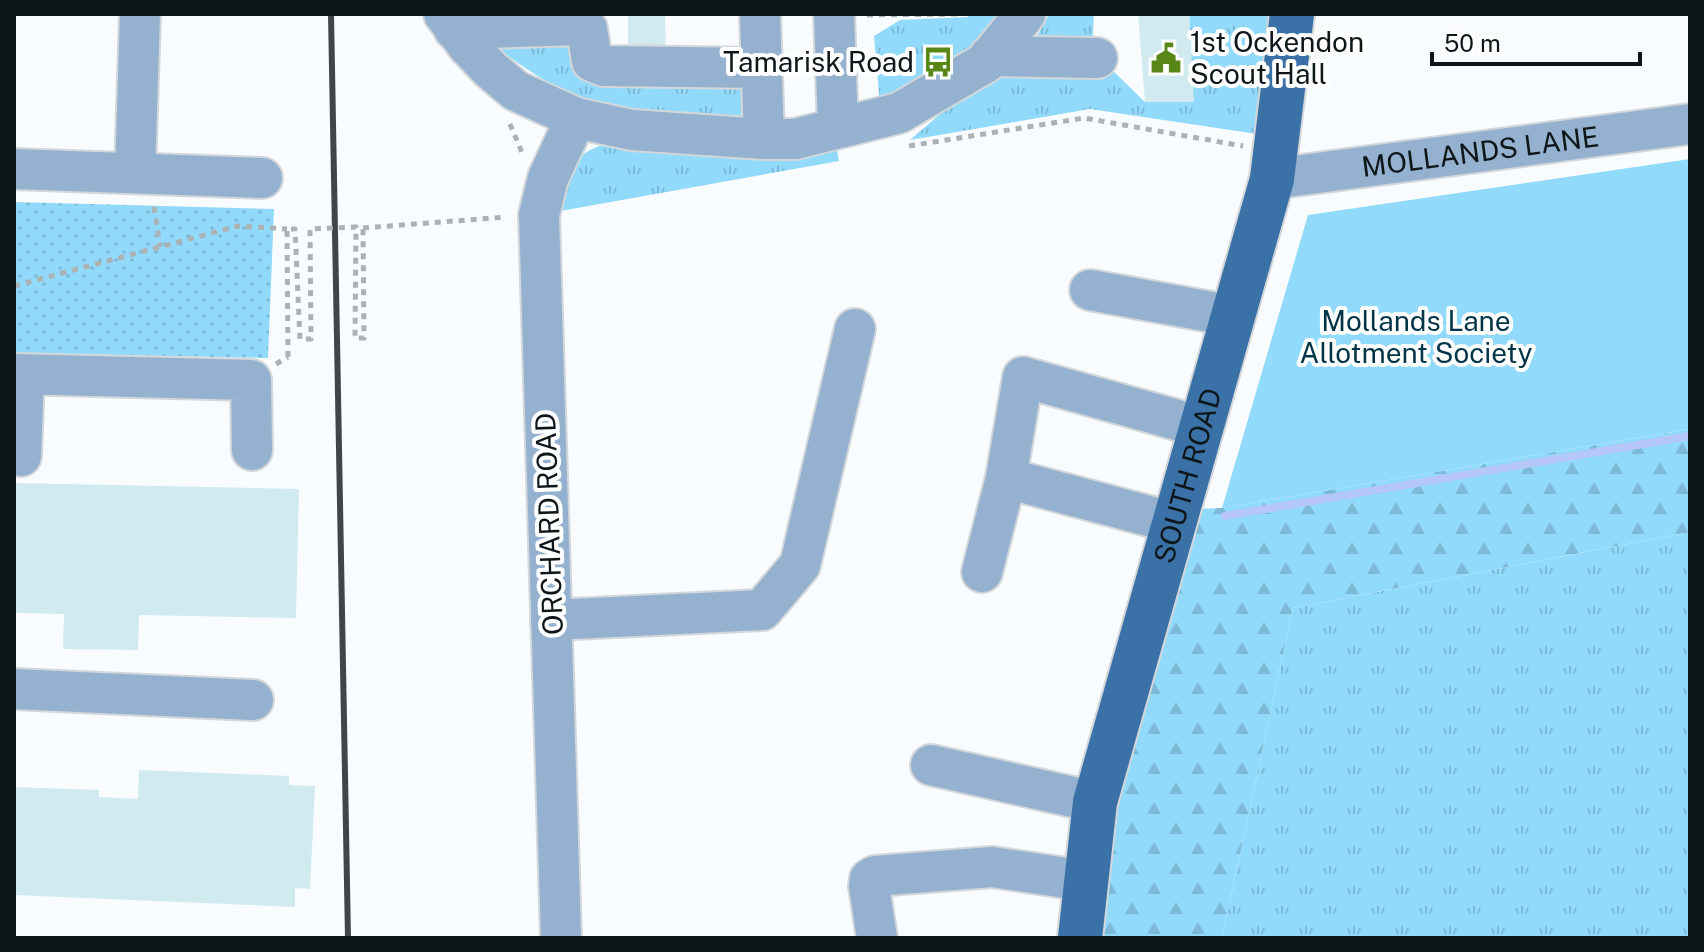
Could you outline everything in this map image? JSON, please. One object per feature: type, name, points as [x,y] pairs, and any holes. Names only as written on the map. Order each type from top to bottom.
[{"type":"main road","name":"SOUTH ROAD","points":[[1080,938],[1095,802],[1274,166],[1292,14]]},
{"type":"street","points":[[135,173],[140,14]]},
{"type":"street","points":[[760,14],[764,139]]},
{"type":"street","points":[[449,21],[491,70],[516,91],[576,118],[632,130],[795,139],[899,113],[985,63],[1025,14]]},
{"type":"street","points":[[834,15],[838,128]]},
{"type":"street","points":[[449,21],[581,25],[587,29],[592,61],[604,66],[762,68]]},
{"type":"street","points":[[990,56],[1097,58]]},
{"type":"street","name":"ORCHARD ROAD","points":[[561,938],[539,215],[548,178],[576,118]]},
{"type":"street","name":"MOLLANDS LANE","points":[[1274,166],[1690,124]]},
{"type":"street","points":[[14,169],[262,178]]},
{"type":"street","points":[[1090,290],[1233,316]]},
{"type":"street","points":[[551,620],[762,610],[800,565],[855,329]]},
{"type":"street","points":[[21,456],[19,374],[251,380],[252,450]]},
{"type":"street","points":[[982,572],[1006,478],[1023,377],[1202,427]]},
{"type":"street","points":[[1006,478],[1175,523]]},
{"type":"street","points":[[14,689],[253,700]]},
{"type":"street","points":[[931,765],[1095,802]]},
{"type":"street","points":[[877,938],[869,886],[870,879],[875,876],[992,867],[1086,881]]},
{"type":"path","points":[[834,15],[957,14]]},
{"type":"path","points":[[895,149],[1084,118],[1274,166]]},
{"type":"path","points":[[14,286],[238,226],[295,229],[300,339],[311,339],[310,229],[356,227],[355,338],[364,338],[363,228],[539,215]]},
{"type":"path","points":[[287,229],[288,357]]},
{"type":"green space","points":[[969,14],[1007,14],[976,48],[880,106],[874,36],[900,20],[968,17]]},
{"type":"green space","points":[[1049,14],[1094,14],[1092,50],[1035,40]]},
{"type":"green space","points":[[1189,14],[1272,14],[1257,134],[1090,109],[910,140],[990,71],[1110,68],[1145,102],[1193,102]]},
{"type":"green space","points":[[583,32],[585,72],[750,68],[753,111],[737,123],[656,117],[596,105],[539,77],[478,34]]},
{"type":"green space","points":[[602,145],[701,153],[837,150],[839,161],[555,212],[565,179],[574,163]]},
{"type":"green space","name":"Mollands Lane Allotment Society","points":[[1690,159],[1690,429],[1222,508],[1308,215]]},
{"type":"green space","points":[[14,202],[274,209],[268,358],[14,353]]},
{"type":"green space","points":[[1690,429],[1690,532],[1293,608],[1222,938],[1092,938],[1104,825],[1196,509],[1222,508]]},
{"type":"green space","points":[[1690,532],[1690,938],[1222,938],[1293,608]]},
{"type":"building","points":[[628,14],[665,14],[666,58],[628,58]]},
{"type":"building","name":"1st Ockendon Scout Hall","points":[[1138,14],[1189,14],[1194,102],[1145,102]]},
{"type":"building","points":[[14,483],[299,489],[296,618],[139,615],[138,650],[63,649],[64,614],[14,613]]},
{"type":"building","points":[[139,770],[289,776],[289,785],[315,786],[310,889],[295,888],[295,907],[14,895],[14,787],[99,790],[99,797],[138,799]]},
{"type":"waterway","points":[[1225,516],[1690,436]]},
{"type":"railway","points":[[331,14],[348,938]]},
{"type":"place","name":"1st Ockendon Scout Hall","points":[[1166,58]]},
{"type":"place","name":"Tamarisk Road","points":[[938,62]]}]
